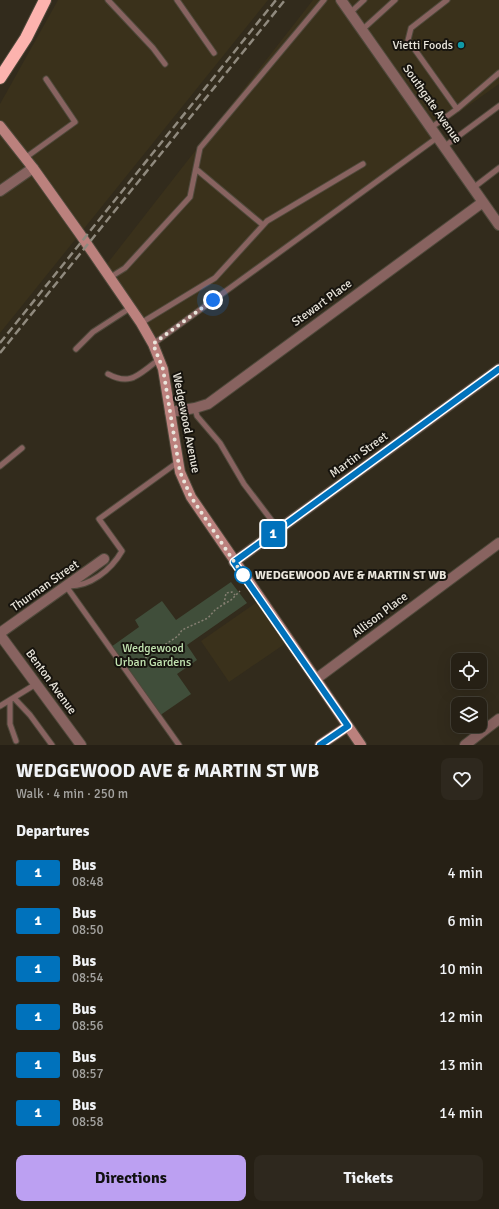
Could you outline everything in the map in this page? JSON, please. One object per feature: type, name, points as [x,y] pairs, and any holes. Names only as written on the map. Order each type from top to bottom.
[{"type":"highway","points":[[0,78],[26,38],[45,0]]},
{"type":"main road","name":"Wedgewood Avenue","points":[[0,126],[33,168],[141,323],[160,359],[180,472],[191,497],[234,562],[361,745]]},
{"type":"main road","points":[[320,745],[348,726]]},
{"type":"street","name":"Southgate Avenue","points":[[341,0],[363,28],[499,225]]},
{"type":"street","points":[[0,191],[33,168]]},
{"type":"street","name":"Stewart Place","points":[[170,412],[195,408],[208,404],[483,202]]},
{"type":"street","name":"Martin Street","points":[[234,562],[499,369]]},
{"type":"street","name":"Allison Place","points":[[316,679],[499,544]]},
{"type":"street","name":"Thurman Street","points":[[0,634],[104,559]]},
{"type":"street","name":"Benton Avenue","points":[[0,634],[81,745]]},
{"type":"street","points":[[465,745],[499,719]]},
{"type":"lane","points":[[108,0],[153,48],[165,64]]},
{"type":"lane","points":[[177,0],[214,53]]},
{"type":"lane","points":[[109,278],[125,268],[190,197],[200,148],[324,0]]},
{"type":"lane","points":[[351,12],[364,0]]},
{"type":"lane","points":[[363,28],[395,0]]},
{"type":"lane","points":[[447,0],[411,28],[408,40],[457,109]]},
{"type":"lane","points":[[432,127],[457,109],[499,73]]},
{"type":"lane","points":[[25,158],[75,122],[46,79]]},
{"type":"lane","points":[[444,146],[499,106]]},
{"type":"lane","points":[[153,344],[438,137]]},
{"type":"lane","points":[[141,323],[215,278],[267,221],[363,164]]},
{"type":"lane","points":[[473,188],[499,168]]},
{"type":"lane","points":[[196,169],[263,225]]},
{"type":"lane","points":[[76,349],[93,332],[130,308]]},
{"type":"lane","points":[[108,374],[119,380],[129,380],[160,359]]},
{"type":"lane","points":[[195,408],[197,416],[220,443],[244,484],[279,530]]},
{"type":"lane","points":[[0,466],[22,448]]},
{"type":"lane","points":[[66,586],[78,586],[94,579],[112,565],[122,551],[99,519],[178,462]]},
{"type":"lane","points":[[66,586],[179,745]]},
{"type":"lane","points":[[0,706],[36,684]]},
{"type":"lane","points":[[12,699],[10,724],[16,741]]},
{"type":"lane","points":[[12,699],[30,715],[52,745]]},
{"type":"path","points":[[142,660],[178,636],[182,630],[208,618],[216,609],[231,600],[240,591]]},
{"type":"path","points":[[224,604],[226,593],[232,592],[235,595]]},
{"type":"shaded area","points":[[58,0],[268,0],[0,333],[0,104]]},
{"type":"shaded area","points":[[313,0],[499,0],[499,84],[434,130],[438,137],[153,344],[103,269]]},
{"type":"shaded area","points":[[260,600],[289,641],[229,682],[201,641]]},
{"type":"green space","name":"Wedgewood Urban Gardens","points":[[231,582],[247,603],[187,645],[197,660],[177,674],[191,694],[159,716],[111,647],[139,627],[135,620],[162,601],[176,620]]},
{"type":"railway","points":[[0,343],[276,0]]},
{"type":"railway","points":[[0,353],[285,0]]},
{"type":"bus line","name":"1","points":[[320,745],[348,726],[234,562],[499,369]]},
{"type":"place","name":"Vietti Foods","points":[[461,45]]},
{"type":"place","name":"WEDGEWOOD AVE & MARTIN ST WB","points":[[243,575]]},
{"type":"route","points":[[213,300],[153,344],[163,369],[180,472],[191,497],[243,575]]}]
